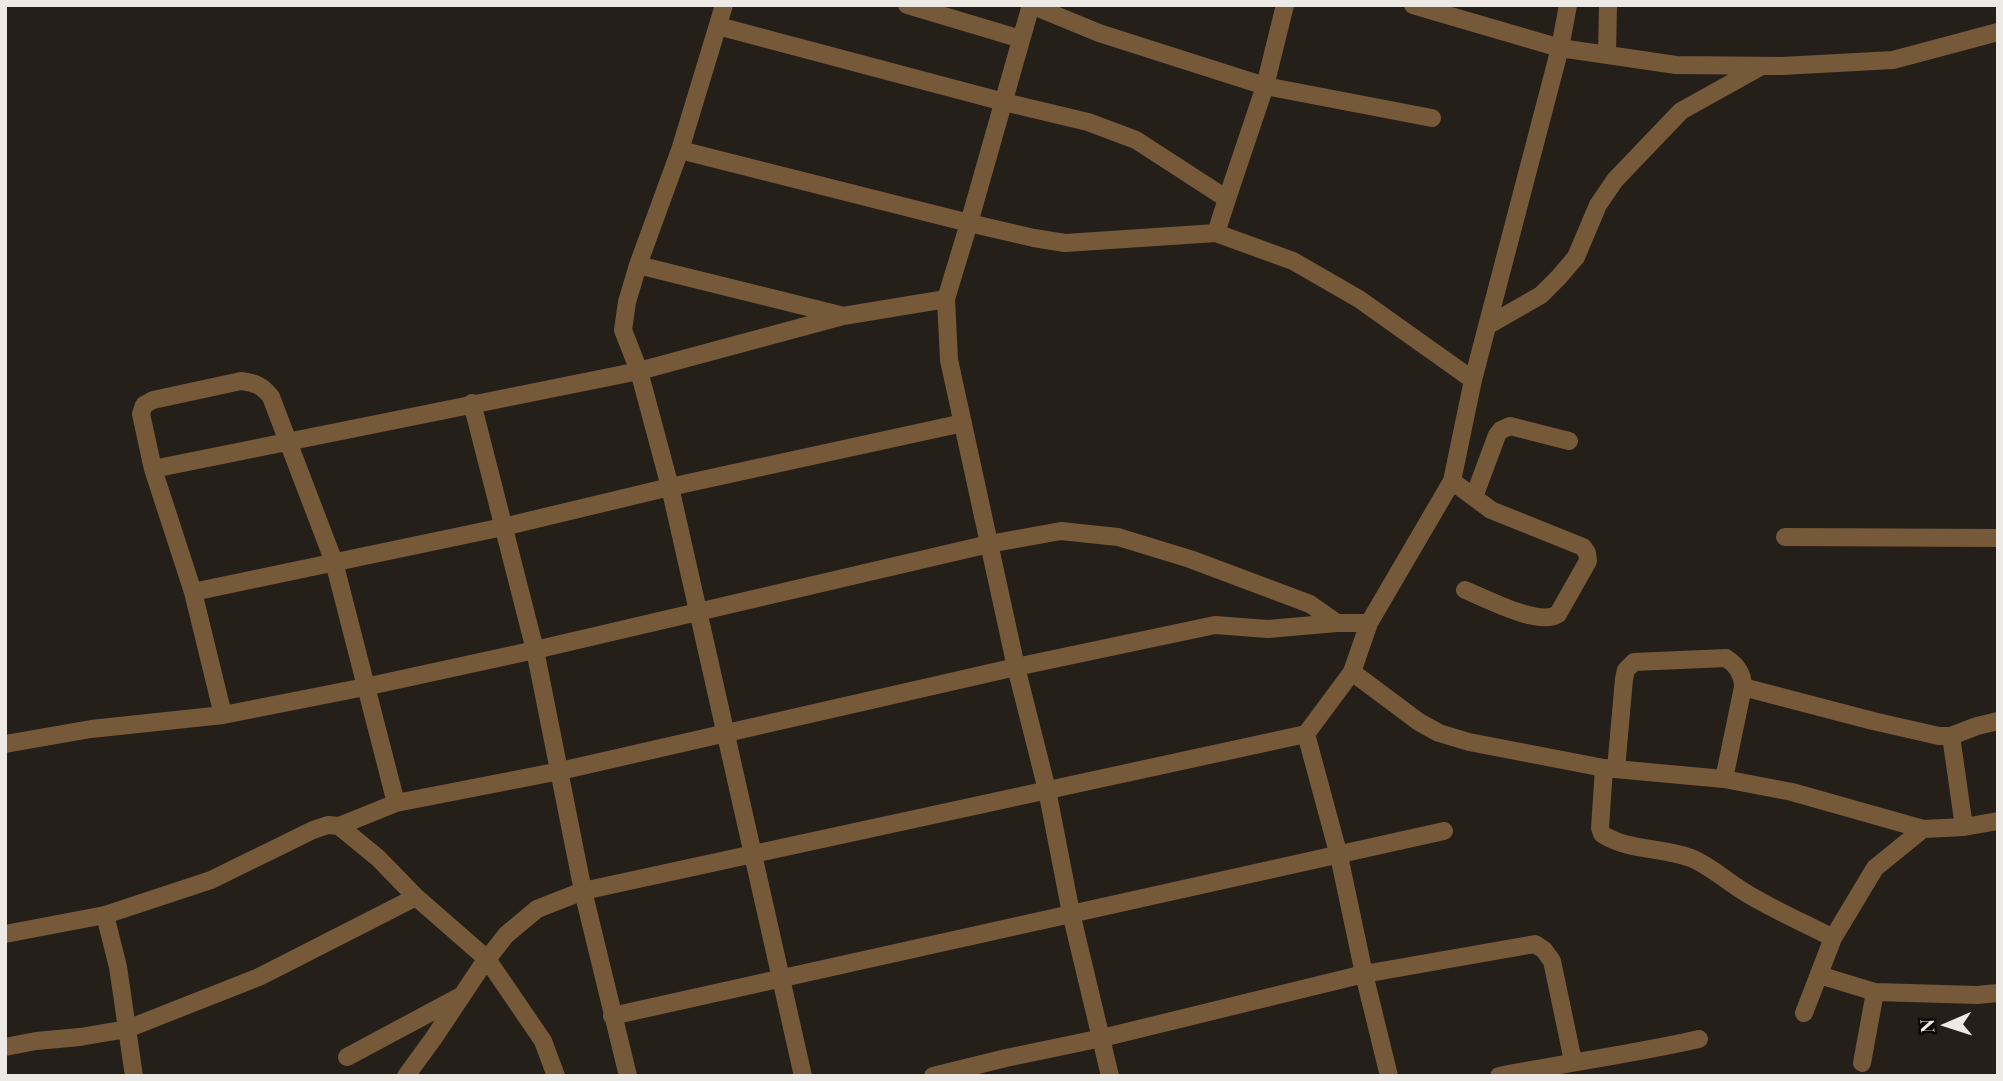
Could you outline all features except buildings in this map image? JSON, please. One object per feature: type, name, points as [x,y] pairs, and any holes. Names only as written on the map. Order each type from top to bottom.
[{"type":"street","points":[[724,5],[680,150],[638,265],[627,302],[623,330],[639,371],[700,611],[803,1076]]},
{"type":"street","points":[[906,5],[1021,39]]},
{"type":"street","points":[[1110,1076],[949,360],[946,299],[1031,5],[1100,33],[1265,86],[1432,118]]},
{"type":"street","points":[[1216,233],[1265,86],[1285,5]]},
{"type":"street","points":[[1413,5],[1560,48],[1676,65],[1763,66],[1893,60],[1998,32]]},
{"type":"street","points":[[406,1076],[506,935],[537,909],[583,891],[1306,734],[1352,672],[1369,623],[1452,481],[1473,380],[1560,48],[1568,5]]},
{"type":"street","points":[[1607,55],[1608,5]]},
{"type":"street","points":[[718,26],[1088,122],[1136,140],[1227,199]]},
{"type":"street","points":[[1487,326],[1541,295],[1559,277],[1576,257],[1598,205],[1615,180],[1681,111],[1763,66]]},
{"type":"street","points":[[680,150],[969,223],[1065,243],[1216,233],[1293,261],[1348,292],[1473,380]]},
{"type":"street","points":[[638,265],[843,316]]},
{"type":"street","points":[[153,469],[639,371],[843,316],[946,299]]},
{"type":"street","points":[[223,715],[193,592],[153,469],[141,414],[144,405],[153,400],[241,381],[255,383],[271,397],[334,562],[396,803]]},
{"type":"street","points":[[472,403],[536,650],[583,891],[628,1076]]},
{"type":"street","points":[[193,592],[503,527],[962,422]]},
{"type":"street","points":[[1474,497],[1501,430],[1510,426],[1569,441]]},
{"type":"street","points":[[1452,481],[1491,510],[1583,547],[1588,561],[1558,614],[1553,618],[1521,613],[1465,590]]},
{"type":"street","points":[[5,744],[92,729],[223,715],[365,687],[536,650],[989,544],[1061,531],[1118,537],[1190,559],[1310,604],[1337,622]]},
{"type":"street","points":[[1786,537],[1998,538]]},
{"type":"street","points":[[5,934],[105,915],[211,880],[313,830],[328,825],[339,826],[396,803],[560,771],[1016,667],[1215,625],[1268,629],[1337,622],[1369,623]]},
{"type":"street","points":[[1724,779],[1743,687],[1737,667],[1726,659],[1634,662],[1626,670],[1624,679],[1600,828],[1602,834],[1615,842],[1692,858],[1745,893],[1833,938]]},
{"type":"street","points":[[1352,672],[1419,722],[1438,733],[1469,742],[1610,769],[1724,779],[1804,795],[1923,829],[1964,827],[1998,821]]},
{"type":"street","points":[[1743,687],[1810,706],[1939,736],[1951,736],[1998,721]]},
{"type":"street","points":[[1306,734],[1339,856],[1389,1076]]},
{"type":"street","points":[[1951,736],[1964,827]]},
{"type":"street","points":[[339,826],[378,858],[416,897],[487,959],[542,1041],[556,1076]]},
{"type":"street","points":[[1804,1013],[1833,938],[1875,868],[1923,829]]},
{"type":"street","points":[[612,1016],[1444,831]]},
{"type":"street","points":[[5,1047],[127,1029],[259,977],[416,897]]},
{"type":"street","points":[[105,915],[118,967],[134,1076]]},
{"type":"street","points":[[933,1076],[1364,974],[1535,944],[1544,950],[1552,961],[1573,1061]]},
{"type":"street","points":[[1819,975],[1875,992],[1977,995],[1998,993]]},
{"type":"street","points":[[1862,1063],[1875,992]]},
{"type":"street","points":[[347,1057],[463,995]]},
{"type":"street","points":[[1499,1076],[1549,1071],[1573,1061],[1699,1039]]}]
